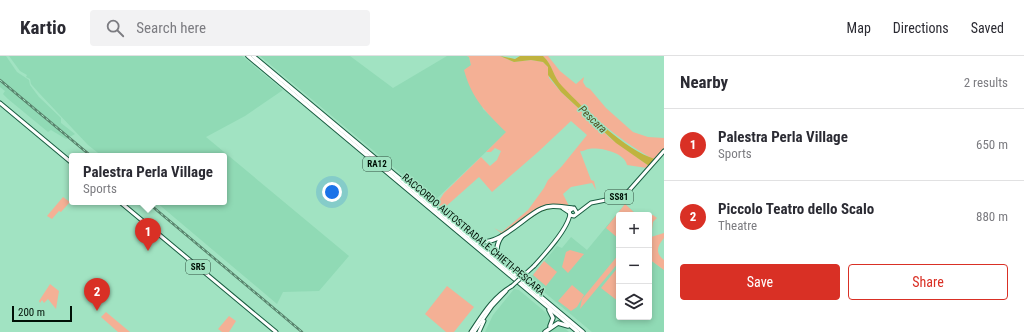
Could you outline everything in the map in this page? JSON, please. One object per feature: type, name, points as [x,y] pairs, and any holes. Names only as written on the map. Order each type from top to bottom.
[{"type":"highway","name":"RACCORDO AUTOSTRADALE CHIETI-PESCARA","points":[[248,56],[578,332]]},
{"type":"highway","name":"RACCORDO AUTOSTRADALE CHIETI-PESCARA","points":[[253,56],[583,332]]},
{"type":"highway","points":[[462,231],[476,241],[484,243],[493,241],[503,235],[542,208],[551,206],[571,210]]},
{"type":"highway","points":[[503,235],[498,242],[497,252],[500,260],[507,269]]},
{"type":"highway","points":[[545,304],[553,316],[550,327]]},
{"type":"highway","points":[[545,332],[550,327],[560,323],[575,329]]},
{"type":"main road","points":[[0,102],[69,160]]},
{"type":"main road","name":"SS81","points":[[472,332],[512,286],[546,254],[564,227],[584,206],[594,201],[616,198],[626,194],[664,152]]},
{"type":"main road","name":"SR5","points":[[124,205],[276,332]]},
{"type":"main road","points":[[571,210],[584,206]]},
{"type":"main road","points":[[571,210],[577,213]]},
{"type":"main road","points":[[571,210],[574,216]]},
{"type":"main road","points":[[564,227],[571,210]]},
{"type":"main road","points":[[472,332],[483,312],[500,293],[512,286]]},
{"type":"main road","points":[[479,332],[488,312]]},
{"type":"shaded area","points":[[0,56],[6,56],[17,72],[29,80],[30,85],[39,97],[61,118],[61,123],[75,134],[66,139],[51,130],[48,132],[3,94],[5,91],[0,87]]},
{"type":"shaded area","points":[[9,56],[242,56],[283,90],[245,116],[206,137],[225,153],[98,153],[88,145],[39,93],[31,84],[30,79],[26,77],[27,75],[20,71]]},
{"type":"shaded area","points":[[260,56],[350,56],[393,88],[447,56],[467,56],[469,57],[483,109],[507,132],[434,201]]},
{"type":"shaded area","points":[[467,56],[500,56],[514,62],[531,60],[543,62],[548,67],[549,78],[561,92],[611,139],[649,166],[647,168],[627,165],[622,157],[605,150],[588,149],[580,151],[591,180],[594,181],[596,190],[592,183],[571,187],[563,194],[569,206],[556,205],[542,207],[503,234],[494,228],[502,232],[528,210],[548,180],[562,166],[587,135],[571,121],[492,192],[479,177],[443,209],[437,204],[444,193],[481,157],[490,166],[497,160],[501,151],[495,148],[491,152],[486,152],[506,132],[475,97],[464,70],[471,65],[469,57]]},
{"type":"shaded area","points":[[543,56],[548,56],[560,71],[576,84],[584,77],[583,82],[586,87],[590,89],[606,108],[633,132],[648,137],[664,138],[664,149],[655,159],[651,158],[615,134],[562,87],[549,63]]},
{"type":"shaded area","points":[[227,154],[349,256],[319,291],[283,292],[277,304],[160,205],[227,205]]},
{"type":"shaded area","points":[[63,197],[69,201],[61,212],[59,211],[52,219],[47,216]]},
{"type":"shaded area","points":[[625,204],[634,212],[618,212]]},
{"type":"shaded area","points":[[625,204],[634,212],[619,212]]},
{"type":"shaded area","points":[[616,215],[616,320],[652,320],[652,261],[664,270],[664,332],[592,332],[526,277],[533,275],[557,246],[562,248],[571,237],[587,250]]},
{"type":"shaded area","points":[[616,215],[616,236],[606,228]]},
{"type":"shaded area","points":[[652,215],[657,218],[653,222],[652,230]]},
{"type":"shaded area","points":[[664,233],[664,238],[660,244],[658,252],[664,260],[664,270],[652,261],[652,237]]},
{"type":"shaded area","points":[[570,250],[584,254],[568,273],[562,267],[566,252]]},
{"type":"shaded area","points":[[616,258],[616,266],[580,309],[582,299]]},
{"type":"shaded area","points":[[544,261],[557,272],[546,286],[533,275]]},
{"type":"shaded area","points":[[616,270],[616,300],[601,288]]},
{"type":"shaded area","points":[[50,284],[59,291],[56,309],[48,299],[44,303],[42,300],[40,303],[39,301]]},
{"type":"shaded area","points":[[572,285],[584,295],[577,307],[571,311],[558,301]]},
{"type":"shaded area","points":[[447,286],[474,307],[454,332],[446,332],[425,314]]},
{"type":"shaded area","points":[[514,289],[519,290],[569,332],[485,332],[493,315]]},
{"type":"shaded area","points":[[106,312],[130,332],[118,332],[101,317]]},
{"type":"shaded area","points":[[229,316],[236,321],[229,332],[222,332],[218,329]]},
{"type":"water","name":"Pescara","points":[[500,56],[515,59],[520,56],[543,56],[549,63],[559,82],[593,117],[631,147],[644,155],[655,159],[649,166],[616,143],[561,92],[548,75],[548,67],[543,62],[531,60],[514,62]]},
{"type":"waterway","points":[[523,223],[541,211],[552,208]]},
{"type":"railway","points":[[0,80],[87,153]]},
{"type":"railway","points":[[151,205],[302,332]]},
{"type":"place","name":"Palestra Perla Village","points":[[148,251]]},
{"type":"place","name":"Piccolo Teatro dello Scalo","points":[[97,311]]}]
